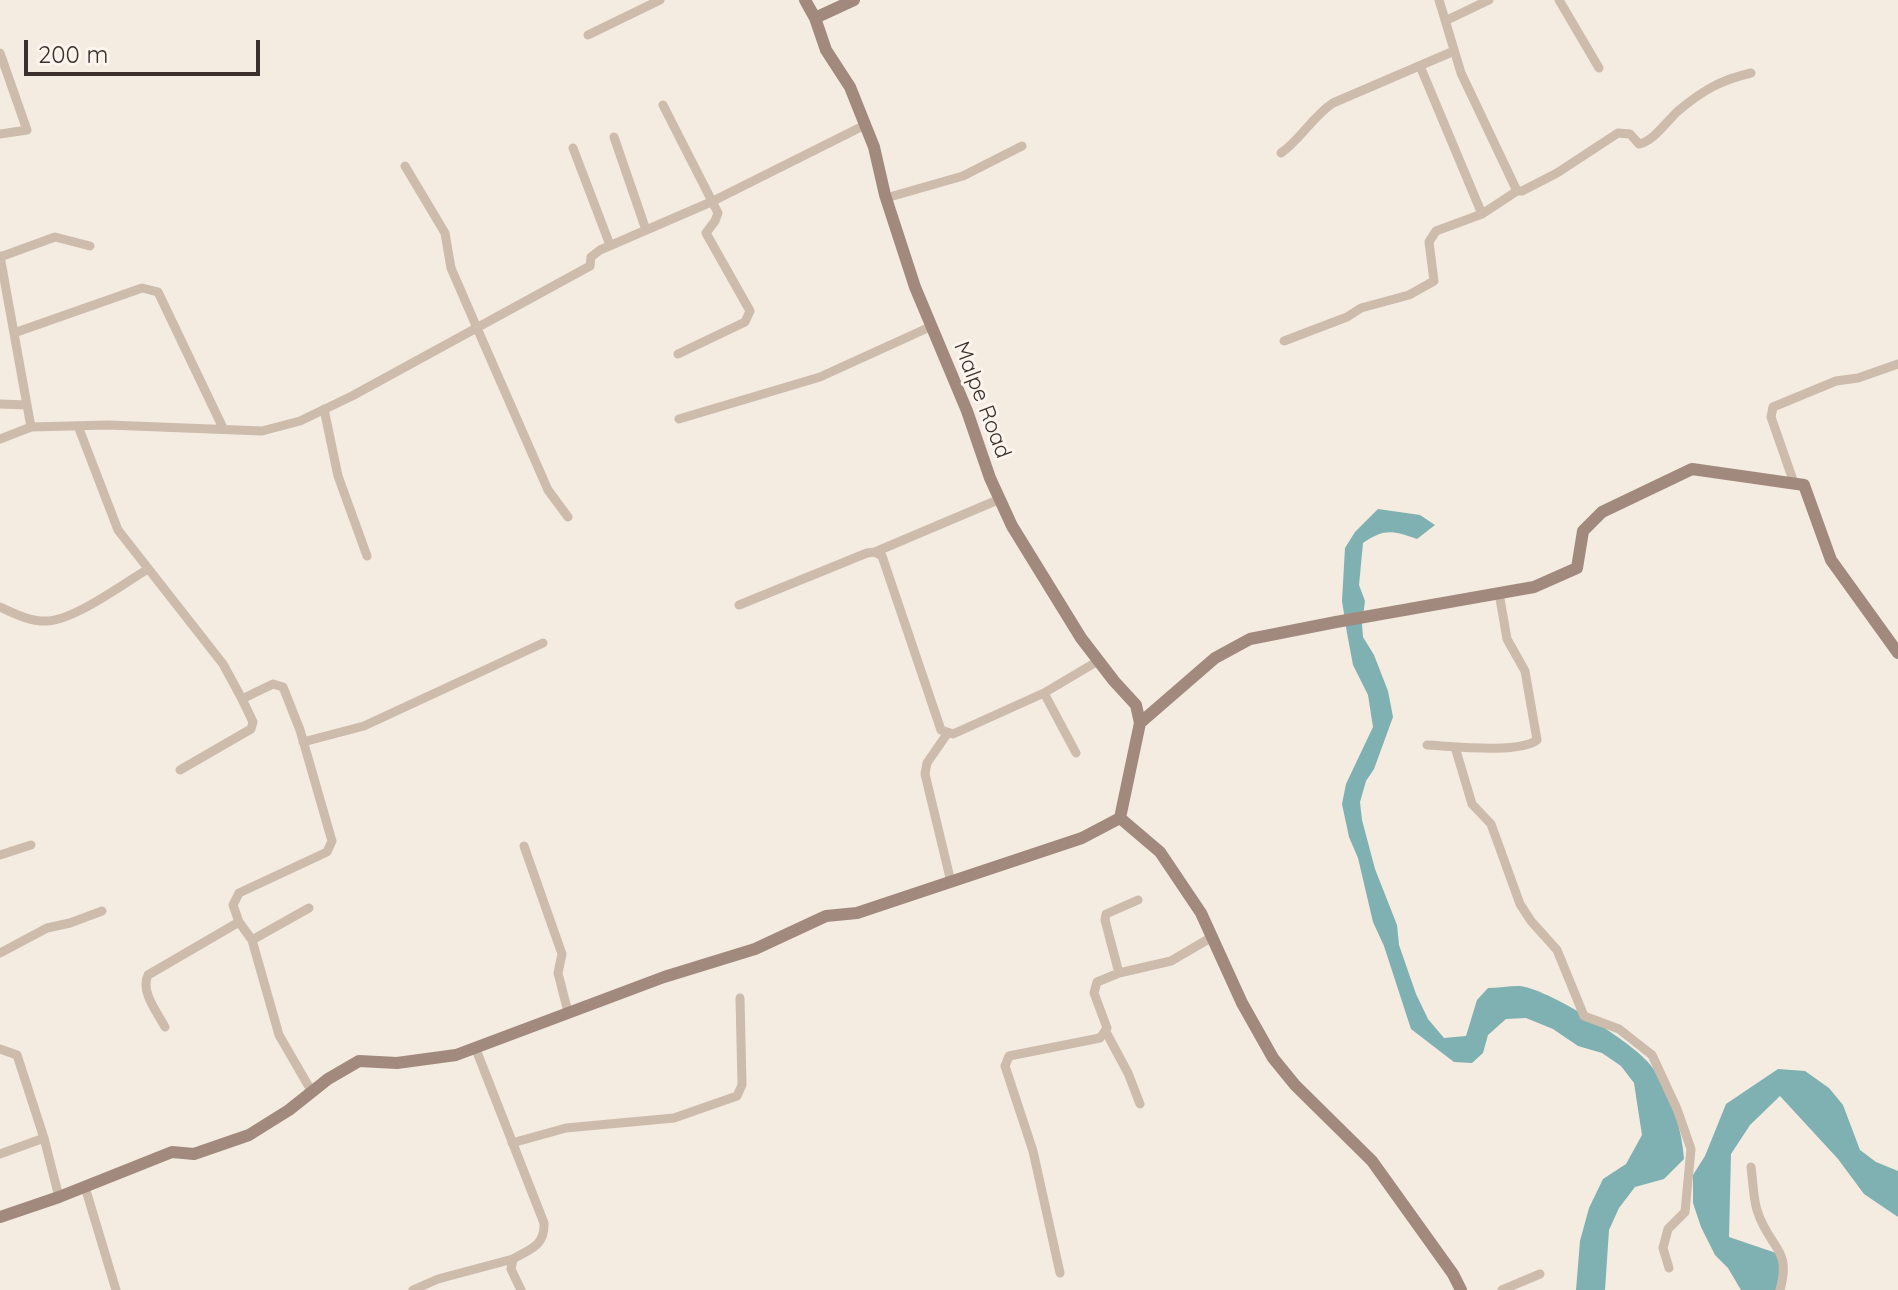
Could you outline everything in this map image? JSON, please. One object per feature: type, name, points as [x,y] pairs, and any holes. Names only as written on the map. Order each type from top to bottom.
[{"type":"street","points":[[588,35],[660,0]]},
{"type":"street","name":"Malpe Road","points":[[805,0],[826,50],[850,87],[874,147],[886,198],[915,287],[1000,499],[1081,638],[1136,705],[1140,723]]},
{"type":"street","points":[[815,18],[854,0]]},
{"type":"street","points":[[1439,0],[1461,73],[1517,191]]},
{"type":"street","points":[[1447,20],[1489,0]]},
{"type":"street","points":[[1559,0],[1599,68]]},
{"type":"street","points":[[1281,153],[1295,143],[1326,107],[1454,51]]},
{"type":"street","points":[[0,134],[27,130],[1,58]]},
{"type":"street","points":[[1420,66],[1482,214]]},
{"type":"street","points":[[1284,341],[1347,317],[1361,308],[1409,295],[1430,285],[1434,281],[1429,242],[1436,231],[1482,214],[1517,191],[1557,173],[1618,133],[1630,134],[1639,144],[1647,141],[1680,109],[1715,84],[1751,73]]},
{"type":"street","points":[[663,105],[717,217],[706,233],[750,311],[745,322],[678,354]]},
{"type":"street","points":[[0,439],[31,427],[262,431],[300,421],[590,266],[591,257],[610,245],[711,202],[865,125]]},
{"type":"street","points":[[614,137],[646,230]]},
{"type":"street","points":[[886,198],[963,176],[1022,146]]},
{"type":"street","points":[[573,148],[610,245]]},
{"type":"street","points":[[405,166],[445,233],[450,263],[477,328],[548,490],[568,517]]},
{"type":"street","points":[[31,427],[0,256],[55,237],[90,246]]},
{"type":"street","points":[[14,333],[142,288],[154,290],[158,292],[223,428]]},
{"type":"street","points":[[679,419],[820,377],[932,326]]},
{"type":"street","points":[[1794,483],[1771,417],[1773,407],[1836,381],[1858,378],[1898,364]]},
{"type":"street","points":[[0,404],[27,405]]},
{"type":"street","points":[[324,409],[338,476],[367,556]]},
{"type":"street","points":[[78,426],[113,521],[223,664],[253,722],[251,729],[180,770]]},
{"type":"street","points":[[1120,818],[1140,723],[1215,658],[1250,639],[1534,587],[1577,568],[1583,531],[1602,512],[1692,469],[1804,485],[1831,560],[1898,653]]},
{"type":"street","points":[[739,605],[1000,499]]},
{"type":"street","points":[[875,552],[882,556],[941,730],[947,734],[1044,693],[1098,661]]},
{"type":"street","points":[[0,607],[28,619],[47,621],[66,618],[148,569]]},
{"type":"street","points":[[1427,745],[1505,747],[1531,745],[1537,740],[1525,671],[1507,639],[1499,593]]},
{"type":"street","points":[[303,742],[364,726],[543,643]]},
{"type":"street","points":[[242,699],[273,684],[283,687],[332,841],[327,852],[239,893],[233,905],[239,922],[252,940],[279,1035],[312,1092]]},
{"type":"street","points":[[1044,693],[1076,753]]},
{"type":"street","points":[[947,734],[927,763],[925,774],[951,882]]},
{"type":"street","points":[[1455,747],[1473,806],[1491,824],[1520,904],[1557,950],[1584,1016],[1619,1029],[1648,1050],[1677,1109],[1691,1153],[1684,1214],[1668,1229],[1663,1248],[1669,1268]]},
{"type":"street","points":[[0,1217],[172,1152],[194,1154],[249,1135],[359,1061],[397,1063],[456,1055],[664,977],[755,949],[826,916],[857,913],[951,882],[1082,838],[1120,818]]},
{"type":"street","points":[[1120,818],[1160,852],[1201,913],[1242,1003],[1273,1058],[1295,1085],[1372,1161],[1453,1274],[1461,1290]]},
{"type":"street","points":[[0,855],[31,845]]},
{"type":"street","points":[[524,846],[562,954],[558,973],[568,1012]]},
{"type":"street","points":[[1119,973],[1106,914],[1138,900]]},
{"type":"street","points":[[252,940],[309,908]]},
{"type":"street","points":[[0,953],[47,928],[102,911]]},
{"type":"street","points":[[165,1027],[144,987],[145,979],[239,922]]},
{"type":"street","points":[[1140,1104],[1106,1032],[1094,987],[1103,979],[1119,973],[1171,961],[1212,937]]},
{"type":"street","points":[[512,1143],[559,1129],[674,1118],[737,1096],[742,1085],[740,998]]},
{"type":"street","points":[[1060,1273],[1033,1151],[1005,1060],[1009,1056],[1100,1038],[1106,1032]]},
{"type":"street","points":[[413,1290],[438,1279],[513,1259],[539,1245],[544,1235],[544,1223],[475,1047]]},
{"type":"street","points":[[0,1049],[17,1055],[59,1197]]},
{"type":"street","points":[[0,1154],[44,1138]]},
{"type":"street","points":[[1751,1167],[1756,1209],[1766,1235],[1783,1256],[1785,1269],[1780,1290]]},
{"type":"street","points":[[85,1187],[116,1290]]},
{"type":"street","points":[[513,1259],[511,1269],[521,1290]]},
{"type":"street","points":[[1502,1290],[1540,1274]]},
{"type":"water","points":[[1378,509],[1420,515],[1435,525],[1417,539],[1389,532],[1363,543],[1359,585],[1365,601],[1363,637],[1374,655],[1388,691],[1393,717],[1374,769],[1366,781],[1360,802],[1362,820],[1375,869],[1397,925],[1399,945],[1428,1019],[1444,1038],[1466,1036],[1477,1000],[1488,988],[1519,986],[1532,989],[1567,1005],[1606,1029],[1647,1061],[1668,1094],[1677,1121],[1684,1159],[1664,1179],[1635,1187],[1619,1208],[1609,1230],[1605,1290],[1576,1290],[1580,1241],[1589,1208],[1603,1179],[1626,1164],[1642,1135],[1634,1083],[1621,1066],[1602,1053],[1578,1046],[1553,1029],[1526,1018],[1506,1019],[1488,1035],[1483,1053],[1472,1063],[1454,1062],[1411,1029],[1373,922],[1342,804],[1346,784],[1373,727],[1368,695],[1353,665],[1342,601],[1345,548],[1355,532]]},
{"type":"water","points":[[1778,1069],[1805,1071],[1829,1088],[1843,1105],[1860,1150],[1876,1162],[1898,1171],[1898,1217],[1864,1194],[1838,1159],[1780,1096],[1750,1125],[1731,1154],[1729,1237],[1782,1255],[1778,1290],[1741,1290],[1728,1268],[1715,1255],[1701,1227],[1693,1203],[1693,1175],[1705,1156],[1726,1104]]}]
